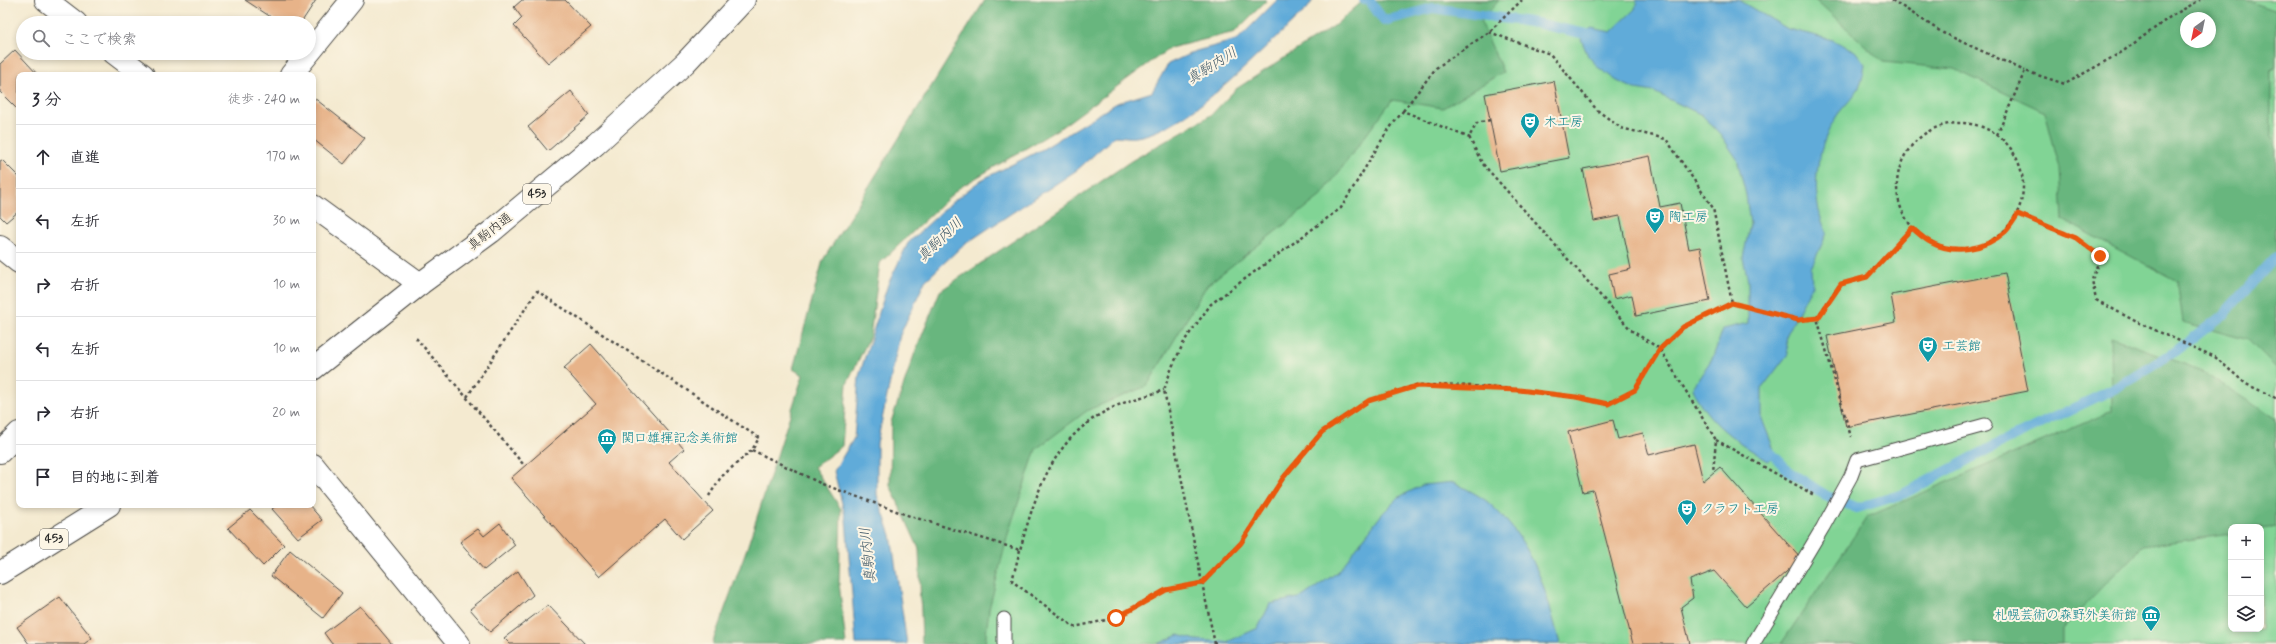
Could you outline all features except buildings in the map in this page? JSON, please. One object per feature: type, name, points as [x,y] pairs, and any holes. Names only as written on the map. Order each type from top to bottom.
[{"type":"main road","points":[[46,0],[67,16]]},
{"type":"main road","points":[[316,44],[352,0]]},
{"type":"main road","name":"真駒内通","points":[[316,367],[420,284],[491,232],[596,144],[684,63],[744,0]]},
{"type":"main road","points":[[123,60],[139,72]]},
{"type":"main road","points":[[293,72],[303,60]]},
{"type":"main road","points":[[316,208],[420,284]]},
{"type":"main road","points":[[0,247],[16,260]]},
{"type":"main road","points":[[0,452],[16,436]]},
{"type":"main road","points":[[316,469],[459,644]]},
{"type":"main road","name":"453","points":[[0,573],[104,508]]},
{"type":"lane","points":[[1753,644],[1823,527],[1851,476],[1858,460],[1985,425]]},
{"type":"lane","points":[[1004,619],[1004,644]]},
{"type":"path","points":[[1215,644],[1164,390],[1185,340],[1211,304],[1341,208],[1386,133],[1436,68],[1489,32],[1522,0]]},
{"type":"path","points":[[1892,0],[1943,33],[2025,71],[2065,84],[2122,52],[2170,17],[2200,0]]},
{"type":"path","points":[[1489,32],[1550,54],[1598,110],[1621,128],[1666,139],[1714,208],[1732,303]]},
{"type":"path","points":[[1997,136],[2025,71]]},
{"type":"path","points":[[1403,111],[1470,138],[1482,163],[1597,293],[1632,331],[1660,349],[1716,440],[1819,498]]},
{"type":"path","points":[[1470,138],[1477,123],[1490,120]]},
{"type":"path","points":[[1963,123],[1983,127],[2001,138],[2015,154],[2023,174],[2023,194],[2018,214],[2006,231],[1989,243],[1969,249],[1949,249],[1929,242],[1912,228],[1902,210],[1897,190],[1899,169],[1908,150],[1923,135],[1942,126],[1963,123]]},
{"type":"path","points":[[2018,214],[2076,238],[2100,256],[2092,280],[2096,300],[2135,321],[2215,357],[2246,384],[2276,398]]},
{"type":"path","points":[[1858,460],[1818,318],[1841,284],[1867,277],[1912,228]]},
{"type":"path","points":[[467,397],[537,291],[759,438],[752,450],[722,477],[709,496]]},
{"type":"path","points":[[1164,390],[1112,408],[1080,428],[1058,452],[1033,501],[1012,581],[1074,627],[1116,618],[1166,590],[1202,583],[1241,543],[1283,478],[1322,432],[1368,401],[1417,386],[1464,386],[1576,397],[1608,404],[1635,390],[1660,349],[1683,327],[1732,303],[1798,320],[1818,318]]},
{"type":"path","points":[[416,338],[523,464]]},
{"type":"path","points":[[1713,472],[1716,440]]},
{"type":"path","points":[[752,450],[822,484],[910,516],[1020,550]]},
{"type":"green space","points":[[985,0],[1267,0],[1235,32],[1170,48],[1060,128],[959,188],[880,263],[870,336],[847,384],[842,446],[814,467],[841,509],[839,583],[846,644],[712,644],[747,548],[803,375],[793,369],[823,260]]},
{"type":"green space","points":[[1364,0],[1499,0],[1481,22],[1503,72],[1443,108],[1392,100],[1321,196],[1207,285],[1147,386],[1088,410],[1036,449],[1008,534],[989,609],[985,644],[922,644],[919,549],[890,485],[891,422],[914,355],[940,291],[1131,161],[1211,115],[1236,89],[1334,26]]},
{"type":"green space","points":[[1449,0],[2276,0],[2276,644],[927,644],[919,595],[1009,421]]},
{"type":"green space","points":[[1816,0],[2245,0],[2276,11],[2276,67],[2271,72],[2271,137],[2276,146],[2276,368],[2248,340],[2183,322],[2177,281],[2063,220],[2060,169],[2045,112],[1954,69],[1883,62]]},
{"type":"green space","points":[[2111,337],[2200,370],[2276,419],[2276,527],[2264,529],[2264,524],[2228,524],[2228,534],[2143,546],[2062,629],[2062,644],[1781,644],[1867,517],[2112,411]]},
{"type":"water","name":"真駒内川","points":[[1277,0],[1313,0],[1307,9],[1249,64],[1203,103],[1180,119],[1157,131],[1136,137],[1115,136],[1077,170],[962,246],[925,281],[900,335],[877,443],[877,495],[891,535],[907,644],[856,644],[846,520],[834,471],[854,438],[859,376],[888,284],[908,243],[951,203],[981,180],[1043,149],[1117,103],[1152,92],[1168,64],[1196,51],[1237,40]]},
{"type":"water","points":[[1637,0],[1738,0],[1788,29],[1833,40],[1855,51],[1865,64],[1861,83],[1853,96],[1836,117],[1823,144],[1819,159],[1816,190],[1821,220],[1827,233],[1811,268],[1812,286],[1786,336],[1788,354],[1762,388],[1762,419],[1776,455],[1768,461],[1724,431],[1699,402],[1692,389],[1713,357],[1723,329],[1748,323],[1748,281],[1743,258],[1750,224],[1746,195],[1737,159],[1721,135],[1702,115],[1654,92],[1635,89],[1617,81],[1599,68],[1588,56],[1581,39],[1591,28],[1611,32],[1635,9]]},
{"type":"water","points":[[1454,482],[1490,504],[1518,535],[1536,568],[1543,586],[1560,644],[1158,644],[1179,635],[1196,640],[1227,642],[1258,628],[1270,604],[1302,597],[1338,572],[1382,514],[1399,497],[1423,485]]},
{"type":"waterway","points":[[1364,0],[1369,0],[1384,21],[1433,8],[1536,23],[1599,37]]},
{"type":"waterway","points":[[1765,447],[1791,473],[1827,496],[1857,508],[1903,494],[1998,444],[2116,388],[2176,351],[2222,316],[2276,257]]},
{"type":"place","name":"木工房","points":[[1530,139]]},
{"type":"place","name":"陶工房","points":[[1655,234]]},
{"type":"place","name":"工芸館","points":[[1928,363]]},
{"type":"place","name":"関口雄揮記念美術館","points":[[607,455]]},
{"type":"place","name":"クラフト工房","points":[[1687,526]]},
{"type":"place","name":"札幌芸術の森野外美術館","points":[[2151,632]]},
{"type":"route","points":[[1116,618],[1166,590],[1202,583],[1241,543],[1283,478],[1322,432],[1368,401],[1417,386],[1472,386],[1576,397],[1608,404],[1635,390],[1660,349],[1683,327],[1732,303],[1798,320],[1818,318],[1841,284],[1867,277],[1912,228],[1929,242],[1949,249],[1969,249],[1989,243],[2006,231],[2018,214],[2076,238],[2100,256]]}]
